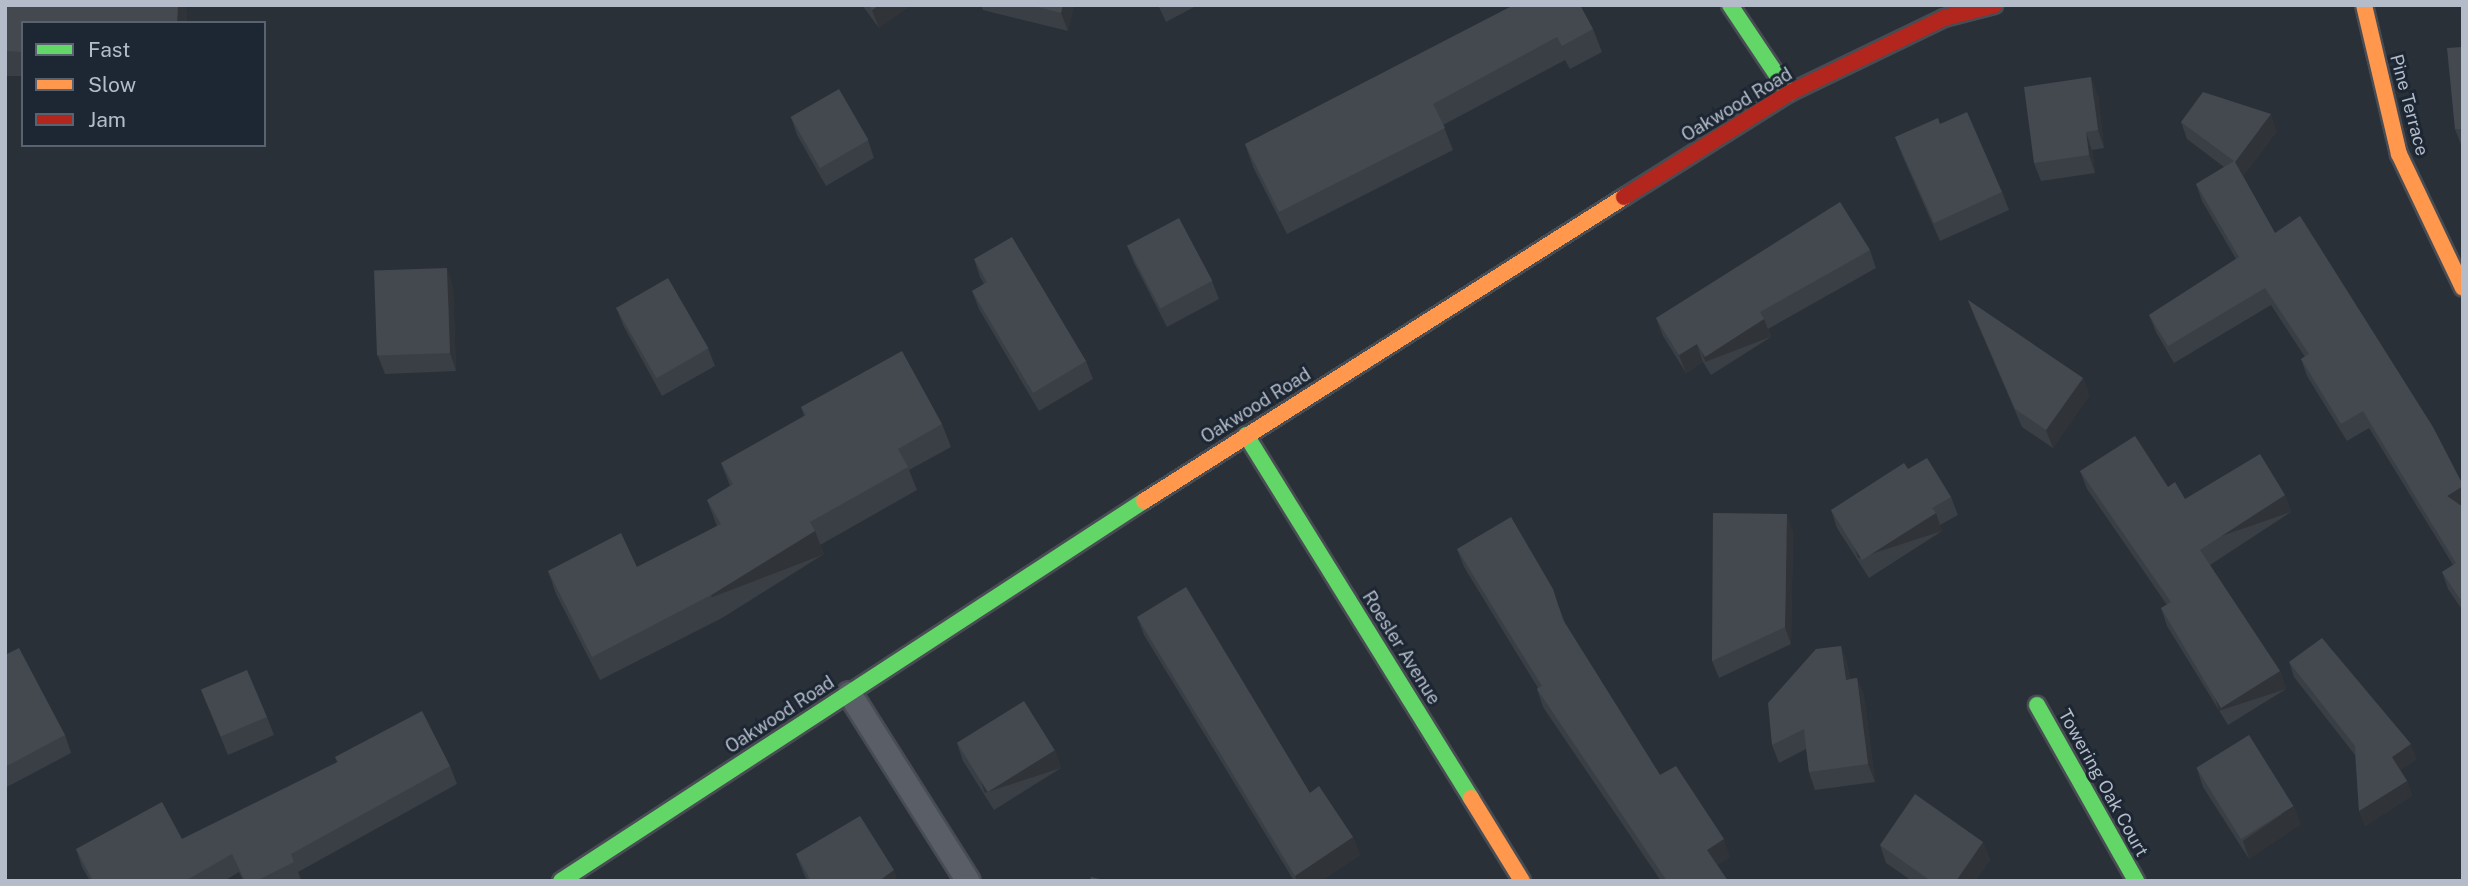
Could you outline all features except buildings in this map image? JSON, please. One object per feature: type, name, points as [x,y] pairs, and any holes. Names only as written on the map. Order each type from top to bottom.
[{"type":"street","points":[[1730,5],[1789,93]]},
{"type":"street","name":"Oakwood Road","points":[[561,881],[1246,435],[1789,93],[1944,18],[1994,5]]},
{"type":"street","name":"Pine Terrace","points":[[2364,5],[2399,154],[2463,288]]},
{"type":"street","name":"Roesler Avenue","points":[[1246,435],[1522,881]]},
{"type":"street","name":"Towering Oak Court","points":[[2037,705],[2136,881]]},
{"type":"lane","points":[[849,693],[968,881]]},
{"type":"traffic: fast","points":[[1730,5],[1789,93]]},
{"type":"traffic: fast","points":[[1246,435],[1471,798]]},
{"type":"traffic: fast","points":[[561,881],[1144,501]]},
{"type":"traffic: fast","points":[[2037,705],[2136,881]]},
{"type":"traffic: slow","points":[[2364,5],[2399,154],[2463,288]]},
{"type":"traffic: slow","points":[[1144,501],[1624,197]]},
{"type":"traffic: slow","points":[[1471,798],[1522,881]]},
{"type":"traffic: jam","points":[[1624,197],[1789,93],[1944,18],[1994,5]]}]
